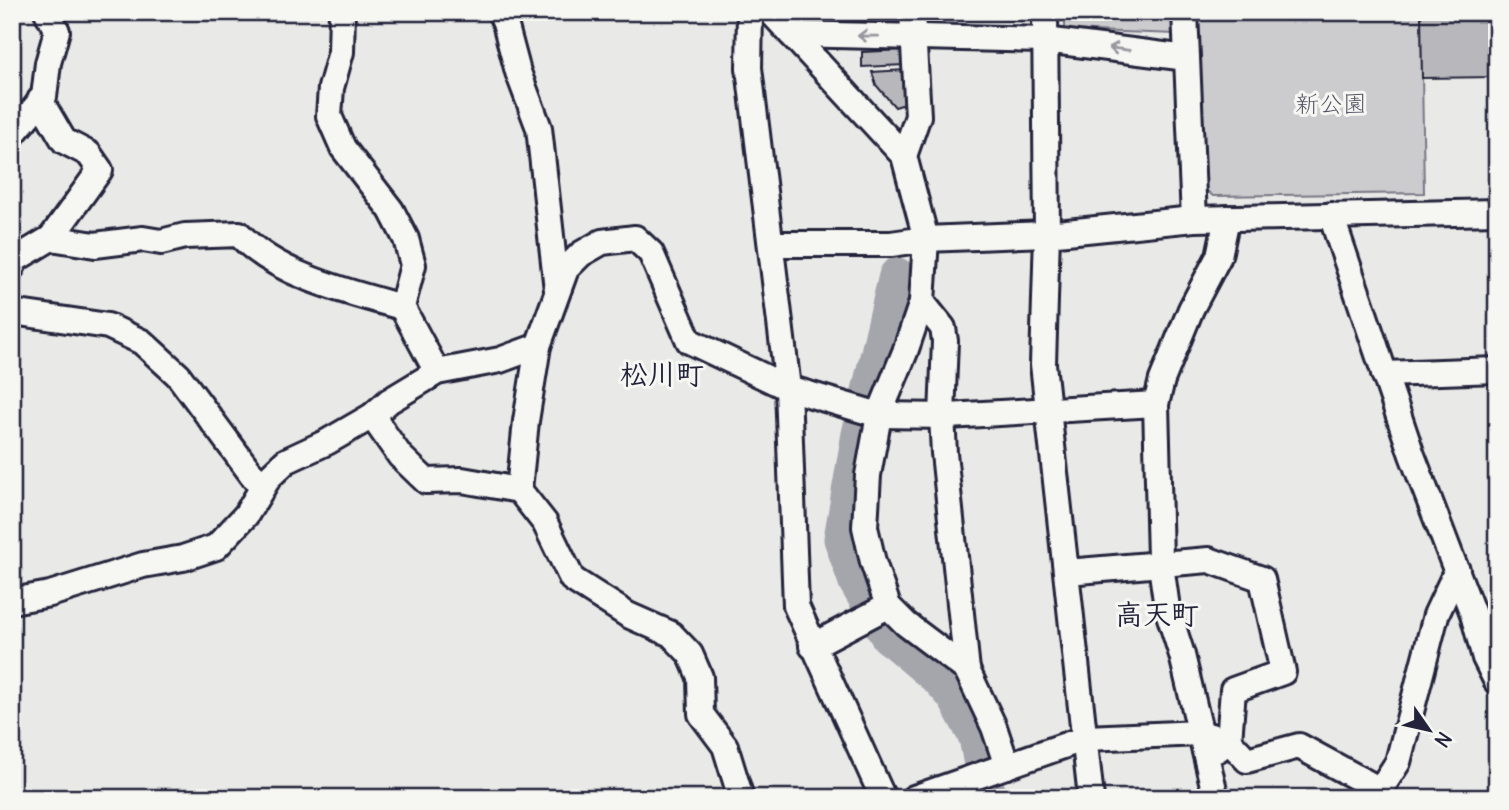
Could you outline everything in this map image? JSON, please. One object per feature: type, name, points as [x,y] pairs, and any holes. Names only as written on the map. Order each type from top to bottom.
[{"type":"street","points":[[12,135],[44,97],[48,63],[57,32],[47,12]]},
{"type":"street","points":[[341,12],[341,52],[331,88],[329,116],[343,148],[391,210],[406,239],[413,265],[402,307],[437,372]]},
{"type":"street","points":[[500,12],[539,128],[557,291]]},
{"type":"street","points":[[750,12],[749,68],[788,388],[796,606],[883,798]]},
{"type":"street","points":[[771,12],[904,156],[926,239],[922,302],[879,415],[868,475],[865,527],[873,562],[888,606],[906,624],[967,670]]},
{"type":"street","points":[[904,156],[918,116],[912,12]]},
{"type":"street","points":[[1045,12],[1047,234],[1043,364],[1091,798]]},
{"type":"street","points":[[1185,12],[1194,219]]},
{"type":"street","points":[[791,34],[1045,40],[1187,58]]},
{"type":"street","points":[[12,267],[16,259],[51,239],[100,170],[89,154],[64,141],[40,100]]},
{"type":"street","points":[[772,244],[891,244],[926,239],[1047,234],[1194,219],[1497,212]]},
{"type":"street","points":[[1331,215],[1412,455],[1473,614],[1485,658],[1497,681]]},
{"type":"street","points":[[1216,798],[1182,655],[1167,608],[1161,565],[1156,404],[1191,309],[1219,256],[1227,218]]},
{"type":"street","points":[[51,239],[95,246],[143,239],[161,242],[185,236],[239,234],[248,244],[283,265],[326,286],[402,307]]},
{"type":"street","points":[[519,490],[538,346],[566,269],[581,254],[602,242],[635,239],[651,253],[689,341],[788,388],[850,407],[879,415],[942,416],[1156,404]]},
{"type":"street","points":[[922,302],[943,328],[945,341],[942,416],[948,510],[967,670],[994,727],[1006,766]]},
{"type":"street","points":[[12,312],[107,326],[142,342],[178,374],[262,488]]},
{"type":"street","points":[[12,601],[50,594],[143,565],[183,558],[216,547],[246,515],[270,477],[286,461],[327,442],[372,416],[389,401],[437,372],[500,360],[538,346]]},
{"type":"street","points":[[1384,374],[1497,370]]},
{"type":"street","points":[[372,416],[400,456],[426,481],[462,480],[519,490],[545,523],[572,579],[628,615],[671,634],[690,654],[700,677],[701,714],[725,746],[741,798]]},
{"type":"street","points":[[1067,572],[1209,560],[1262,579],[1283,672],[1233,690],[1228,741],[1206,759]]},
{"type":"street","points":[[914,798],[1086,738],[1200,733],[1228,741],[1247,760],[1299,746],[1382,794],[1398,762],[1436,615],[1457,570]]},
{"type":"street","points":[[812,646],[888,606]]},
{"type":"green space","points":[[792,12],[902,12],[903,21],[803,21]]},
{"type":"green space","points":[[926,12],[1025,12],[1022,21]]},
{"type":"green space","points":[[1065,12],[1176,12],[1177,34],[1065,30]]},
{"type":"green space","name":"新公園","points":[[1197,12],[1421,12],[1424,193],[1213,196],[1201,186]]},
{"type":"building","points":[[1421,12],[1497,12],[1497,77],[1422,78]]},
{"type":"building","points":[[904,50],[905,65],[862,67],[862,52]]},
{"type":"building","points":[[905,70],[908,103],[895,107],[876,85],[872,72]]},
{"type":"waterway","points":[[897,276],[860,434],[842,539],[857,582],[888,635],[939,678],[955,696],[977,737],[988,798]]},
{"type":"district","name":"松川町","points":[[662,374]]},
{"type":"district","name":"高天町","points":[[1157,614]]}]
